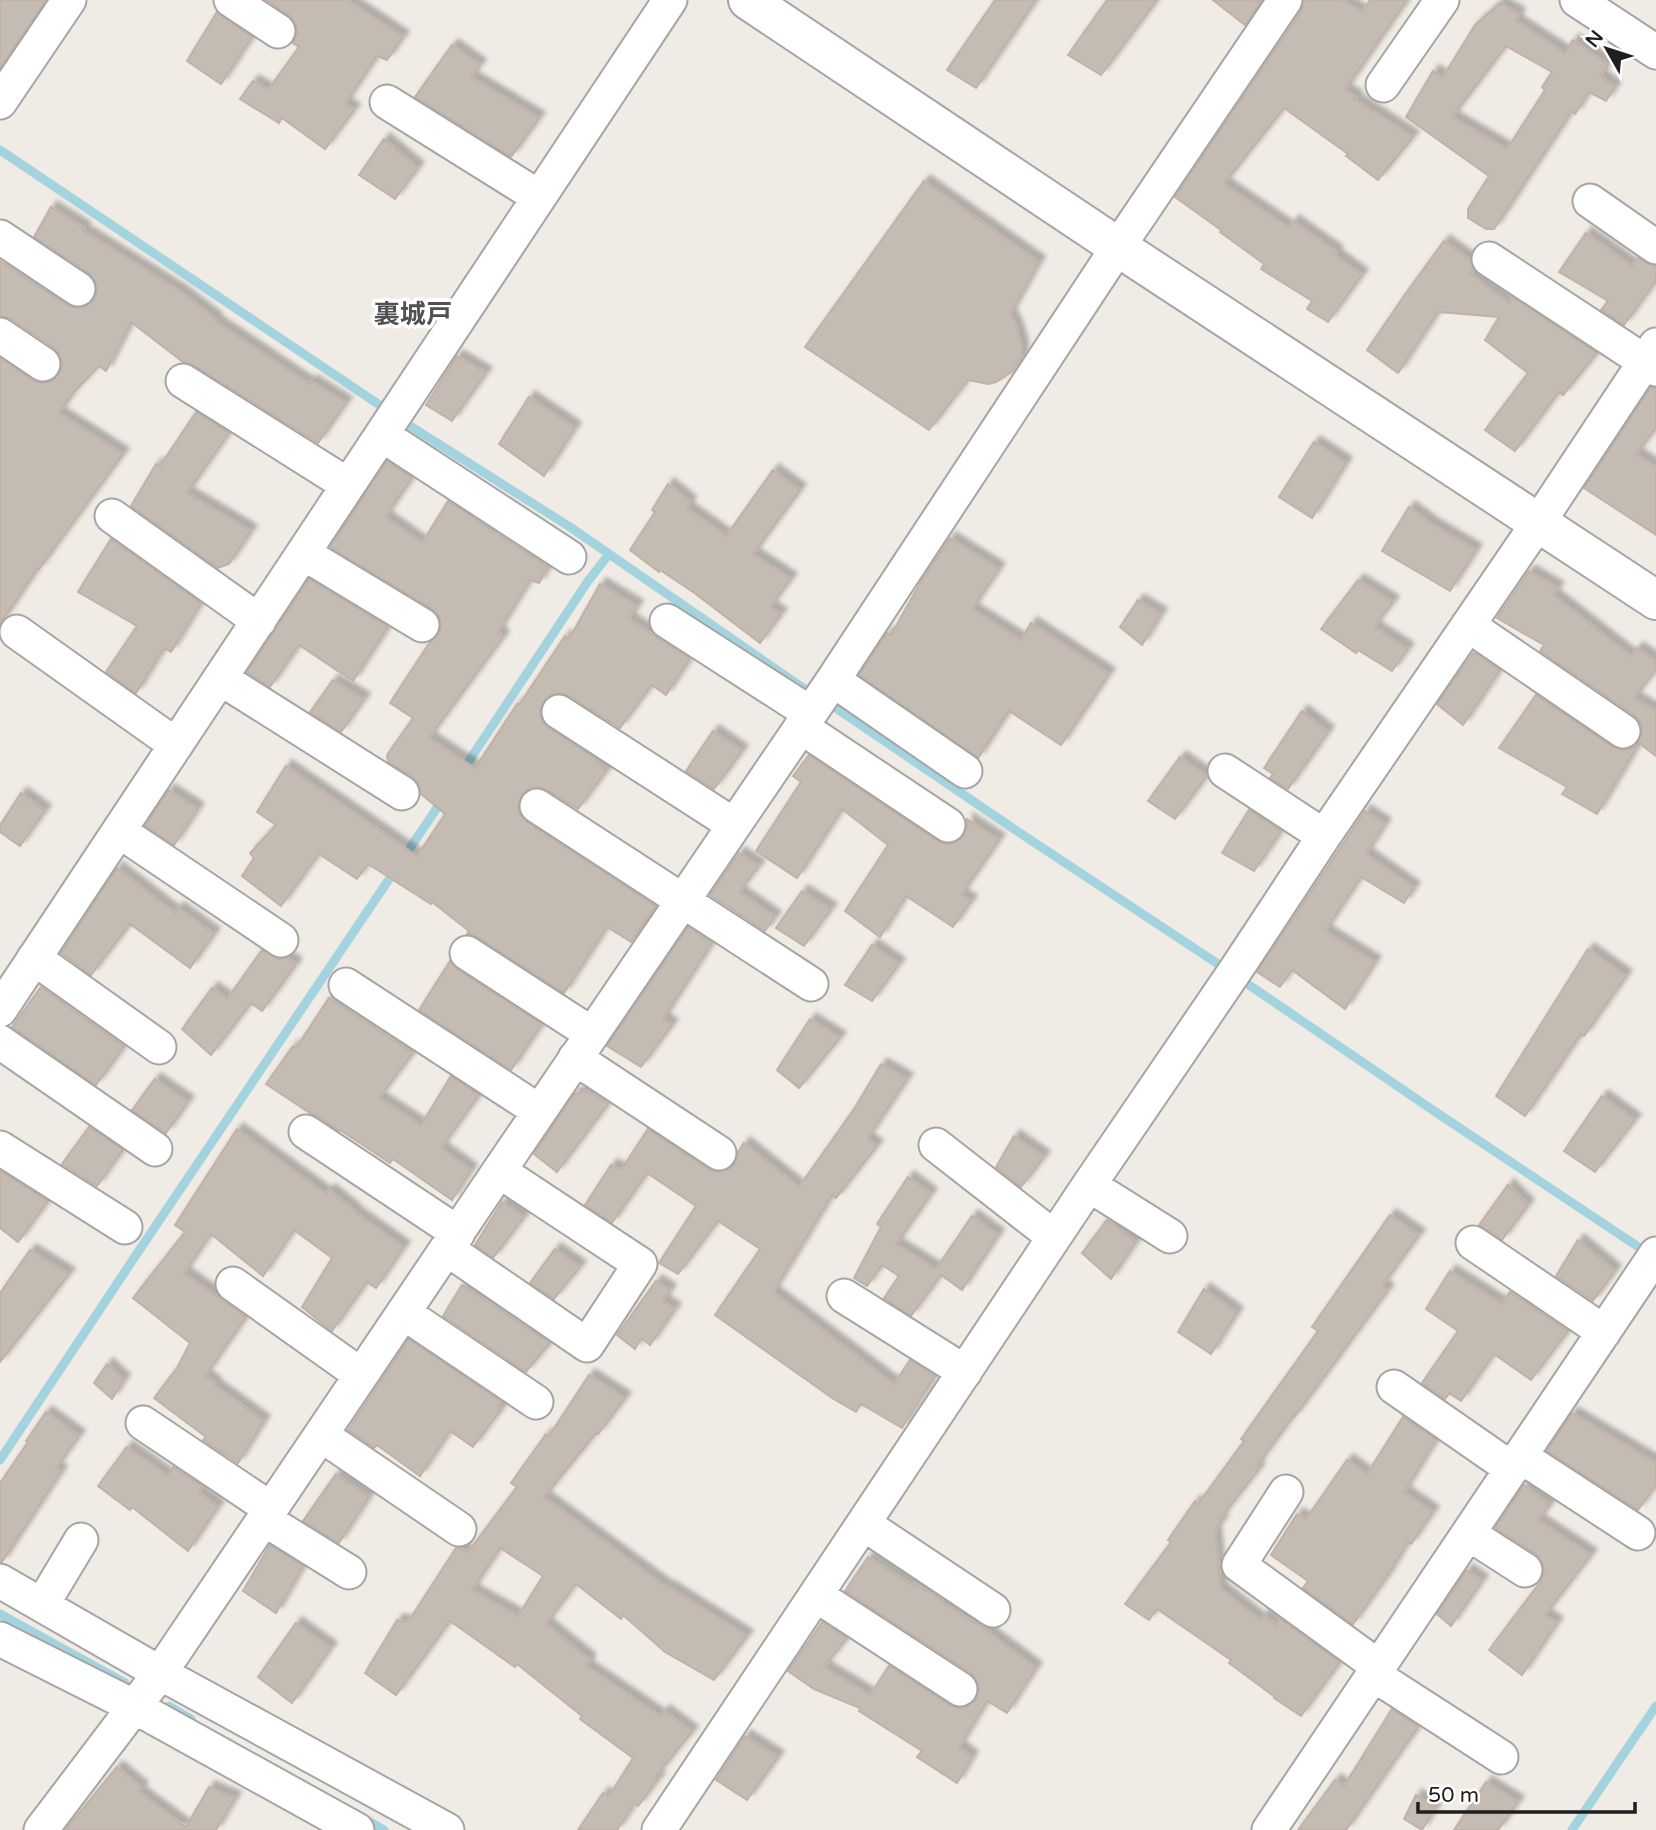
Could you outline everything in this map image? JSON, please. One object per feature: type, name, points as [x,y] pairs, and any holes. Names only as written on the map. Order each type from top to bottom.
[{"type":"street","points":[[0,102],[69,0]]},
{"type":"street","points":[[231,0],[278,31]]},
{"type":"street","points":[[0,1010],[670,0]]},
{"type":"street","points":[[748,0],[1656,600]]},
{"type":"street","points":[[41,1830],[160,1673],[268,1514],[833,680],[1284,0]]},
{"type":"street","points":[[1383,85],[1442,0]]},
{"type":"street","points":[[1577,0],[1656,52]]},
{"type":"street","points":[[387,102],[539,197]]},
{"type":"street","points":[[1590,201],[1656,247]]},
{"type":"street","points":[[0,237],[78,289]]},
{"type":"street","points":[[659,1830],[1324,835],[1652,359],[1489,258]]},
{"type":"street","points":[[0,335],[43,364]]},
{"type":"street","points":[[183,380],[348,485]]},
{"type":"street","points":[[382,435],[569,556]]},
{"type":"street","points":[[112,516],[259,621]]},
{"type":"street","points":[[303,553],[422,625]]},
{"type":"street","points":[[667,621],[948,825]]},
{"type":"street","points":[[1468,625],[1623,731]]},
{"type":"street","points":[[17,632],[176,745]]},
{"type":"street","points":[[220,678],[402,793]]},
{"type":"street","points":[[833,680],[965,771]]},
{"type":"street","points":[[559,712],[734,825]]},
{"type":"street","points":[[1225,771],[1324,835]]},
{"type":"street","points":[[537,806],[811,984]]},
{"type":"street","points":[[119,831],[281,940]]},
{"type":"street","points":[[467,953],[719,1153]]},
{"type":"street","points":[[34,958],[159,1047]]},
{"type":"street","points":[[346,985],[540,1111]]},
{"type":"street","points":[[0,1042],[155,1150]]},
{"type":"street","points":[[306,1132],[587,1345],[640,1264],[499,1171]]},
{"type":"street","points":[[936,1145],[1054,1237]]},
{"type":"street","points":[[0,1149],[125,1227]]},
{"type":"street","points":[[1089,1185],[1170,1237]]},
{"type":"street","points":[[1473,1243],[1604,1332]]},
{"type":"street","points":[[1269,1830],[1656,1254]]},
{"type":"street","points":[[233,1284],[361,1375]]},
{"type":"street","points":[[844,1296],[965,1372]]},
{"type":"street","points":[[404,1313],[536,1402]]},
{"type":"street","points":[[1394,1387],[1516,1463],[1638,1533]]},
{"type":"street","points":[[142,1423],[349,1572]]},
{"type":"street","points":[[321,1434],[460,1529]]},
{"type":"street","points":[[1286,1492],[1239,1565],[1376,1671],[1501,1757]]},
{"type":"street","points":[[864,1524],[993,1610]]},
{"type":"street","points":[[1469,1534],[1525,1570]]},
{"type":"street","points":[[42,1605],[80,1540]]},
{"type":"street","points":[[0,1581],[160,1673],[447,1830]]},
{"type":"street","points":[[816,1595],[960,1689]]},
{"type":"street","points":[[0,1639],[135,1707],[357,1830]]},
{"type":"building","points":[[0,0],[46,0],[0,68]]},
{"type":"building","points":[[266,0],[347,0],[403,37],[387,60],[377,56],[345,104],[354,110],[325,149],[282,118],[279,123],[240,99],[253,81],[268,90],[299,47],[293,43],[297,33],[295,22]]},
{"type":"building","points":[[995,0],[1036,0],[976,88],[947,70]]},
{"type":"building","points":[[1107,0],[1157,0],[1101,75],[1068,55]]},
{"type":"building","points":[[1213,0],[1256,0],[1260,3],[1245,25]]},
{"type":"building","points":[[1304,0],[1342,0],[1362,12],[1370,0],[1407,0],[1345,90],[1356,97],[1354,99],[1413,137],[1378,180],[1346,156],[1348,154],[1284,108],[1224,184],[1289,228],[1293,221],[1337,252],[1335,255],[1362,275],[1328,322],[1307,309],[1312,301],[1261,269],[1264,264],[1175,197],[1301,11]]},
{"type":"building","points":[[1500,3],[1519,14],[1516,21],[1565,53],[1573,40],[1608,65],[1600,76],[1615,87],[1606,101],[1589,92],[1575,114],[1572,111],[1494,229],[1486,229],[1468,218],[1468,209],[1489,176],[1406,117],[1433,71],[1443,77],[1475,25]],"holes":[[[1506,46],[1552,72],[1542,87],[1545,90],[1507,149],[1452,117]]]},
{"type":"building","points":[[217,12],[252,37],[221,84],[187,61]]},
{"type":"building","points":[[452,45],[480,65],[471,77],[539,118],[511,157],[415,97]]},
{"type":"building","points":[[384,139],[418,168],[395,199],[359,175]]},
{"type":"building","points":[[924,181],[1039,262],[1010,314],[1022,346],[1022,356],[1013,371],[988,384],[968,380],[929,430],[805,347]]},
{"type":"building","points":[[51,207],[84,228],[82,230],[181,292],[216,319],[215,321],[309,384],[311,381],[346,403],[318,443],[193,365],[183,362],[131,322],[106,371],[99,366],[73,393],[59,413],[123,454],[0,624],[0,358],[32,380],[41,383],[52,381],[59,374],[62,365],[60,355],[54,348],[11,319],[0,316],[0,261],[67,305],[76,308],[87,306],[94,300],[97,291],[95,281],[89,273],[34,237]]},
{"type":"building","points":[[1586,233],[1632,266],[1638,258],[1656,266],[1656,281],[1624,325],[1601,310],[1608,301],[1559,272]]},
{"type":"building","points":[[1444,241],[1470,260],[1474,270],[1470,274],[1509,303],[1512,297],[1597,353],[1563,395],[1559,392],[1515,451],[1485,430],[1528,373],[1485,340],[1499,317],[1438,312],[1398,373],[1367,350]]},
{"type":"building","points":[[457,356],[486,373],[452,421],[426,405]]},
{"type":"building","points":[[1651,387],[1656,388],[1656,428],[1636,454],[1656,467],[1656,535],[1584,488]]},
{"type":"building","points":[[529,397],[575,428],[544,476],[499,444]]},
{"type":"building","points":[[196,412],[229,433],[187,493],[251,531],[229,564],[218,568],[131,506],[156,464],[160,466]]},
{"type":"building","points":[[1314,442],[1346,463],[1312,518],[1279,497]]},
{"type":"building","points":[[387,461],[412,478],[385,517],[422,543],[448,501],[548,567],[539,583],[530,580],[498,632],[503,637],[429,738],[475,768],[565,636],[569,639],[600,584],[637,606],[629,619],[690,659],[666,695],[652,685],[620,728],[569,696],[559,693],[551,695],[543,702],[540,712],[542,721],[548,728],[597,759],[607,770],[578,809],[537,787],[528,789],[521,796],[518,806],[520,815],[656,906],[631,942],[607,927],[564,993],[477,937],[467,934],[469,931],[432,902],[431,904],[368,864],[357,879],[319,854],[281,906],[242,876],[254,858],[250,853],[276,825],[257,812],[286,766],[417,856],[445,814],[421,794],[413,777],[388,762],[387,755],[413,718],[390,703],[430,642],[439,634],[439,616],[432,609],[330,547]]},
{"type":"building","points":[[773,470],[800,490],[753,554],[791,579],[770,607],[781,614],[760,643],[693,592],[660,570],[659,572],[630,550],[655,512],[652,510],[668,484],[690,502],[687,508],[726,536]]},
{"type":"building","points":[[1409,507],[1476,550],[1450,591],[1382,551]]},
{"type":"building","points":[[950,538],[999,569],[972,609],[1021,640],[1031,623],[1109,674],[1061,745],[1009,711],[978,758],[859,675],[887,633],[891,635]]},
{"type":"building","points":[[111,539],[201,603],[171,652],[164,648],[136,693],[106,672],[137,626],[78,592]]},
{"type":"building","points":[[1529,571],[1558,588],[1553,595],[1631,656],[1637,648],[1656,661],[1656,670],[1634,698],[1656,711],[1656,756],[1639,743],[1597,814],[1562,794],[1567,787],[1499,748],[1536,695],[1613,747],[1622,750],[1632,748],[1642,733],[1641,723],[1634,715],[1540,651],[1544,645],[1497,618]]},
{"type":"building","points":[[309,579],[388,627],[353,681],[299,645],[270,687],[247,672]]},
{"type":"building","points":[[1358,580],[1393,602],[1374,627],[1408,649],[1392,671],[1358,650],[1356,653],[1321,629]]},
{"type":"building","points":[[1138,600],[1161,614],[1142,645],[1120,627]]},
{"type":"building","points":[[1473,653],[1500,670],[1463,725],[1437,704]]},
{"type":"building","points":[[333,680],[364,699],[341,732],[310,712]]},
{"type":"building","points":[[1302,711],[1328,732],[1288,789],[1270,778],[1273,774],[1264,768]]},
{"type":"building","points":[[713,731],[742,751],[714,789],[686,771]]},
{"type":"building","points":[[809,755],[938,841],[947,844],[957,842],[964,835],[967,819],[999,840],[961,895],[971,901],[953,927],[906,896],[880,937],[845,911],[888,845],[842,809],[797,878],[756,851],[801,782],[793,776]]},
{"type":"building","points":[[1180,757],[1207,776],[1175,819],[1148,801]]},
{"type":"building","points":[[169,790],[198,809],[174,845],[145,826]]},
{"type":"building","points":[[21,793],[45,811],[20,846],[0,832],[0,825]]},
{"type":"building","points":[[1249,810],[1281,831],[1254,871],[1222,853]]},
{"type":"building","points":[[1365,811],[1385,824],[1366,854],[1414,888],[1404,903],[1361,877],[1325,931],[1375,962],[1345,1009],[1292,970],[1280,987],[1257,972]]},
{"type":"building","points":[[739,853],[759,866],[739,892],[775,917],[765,931],[710,895]]},
{"type":"building","points":[[117,868],[175,913],[178,908],[214,934],[190,968],[130,924],[91,975],[61,953]]},
{"type":"building","points":[[802,891],[831,909],[804,946],[776,928]]},
{"type":"building","points":[[688,927],[712,943],[663,1019],[672,1025],[641,1067],[607,1046]]},
{"type":"building","points":[[872,945],[899,964],[872,1001],[845,985]]},
{"type":"building","points":[[1588,949],[1626,976],[1584,1036],[1581,1034],[1525,1116],[1496,1096]]},
{"type":"building","points":[[262,950],[279,959],[287,958],[296,964],[262,1011],[251,1003],[211,1055],[182,1029],[212,988],[227,999]]},
{"type":"building","points":[[450,961],[457,969],[542,1024],[511,1070],[419,1010]]},
{"type":"building","points":[[41,987],[124,1047],[96,1085],[12,1027]]},
{"type":"building","points":[[329,998],[413,1053],[379,1098],[421,1125],[451,1076],[479,1095],[441,1148],[471,1170],[452,1200],[393,1159],[390,1163],[266,1084],[293,1046],[296,1048]]},
{"type":"building","points":[[810,1019],[840,1038],[799,1088],[777,1070]]},
{"type":"building","points":[[881,1064],[907,1079],[867,1139],[877,1146],[836,1198],[832,1195],[773,1292],[894,1384],[910,1360],[935,1376],[902,1428],[861,1404],[856,1412],[832,1398],[715,1315],[760,1249],[718,1221],[678,1274],[659,1263],[696,1206],[647,1173],[612,1223],[585,1205],[611,1165],[621,1170],[648,1129],[708,1169],[717,1172],[727,1170],[735,1164],[744,1143],[799,1187],[854,1109]]},
{"type":"building","points":[[155,1079],[188,1102],[166,1133],[132,1110]]},
{"type":"building","points":[[588,1091],[608,1104],[557,1172],[534,1154],[574,1094]]},
{"type":"building","points":[[1602,1096],[1635,1120],[1595,1172],[1564,1151]]},
{"type":"building","points":[[89,1127],[123,1150],[97,1186],[62,1164]]},
{"type":"building","points":[[237,1129],[326,1194],[329,1190],[353,1211],[404,1247],[376,1288],[367,1282],[332,1331],[302,1307],[332,1258],[294,1230],[263,1276],[211,1234],[184,1273],[246,1317],[205,1376],[264,1421],[238,1463],[203,1440],[206,1437],[154,1398],[177,1368],[190,1343],[133,1298],[185,1232],[175,1225]]},
{"type":"building","points":[[1014,1136],[1044,1157],[1021,1187],[996,1167]]},
{"type":"building","points":[[0,1171],[48,1201],[18,1242],[0,1228]]},
{"type":"building","points":[[908,1177],[931,1194],[896,1244],[936,1269],[972,1216],[998,1235],[962,1290],[941,1275],[911,1316],[884,1298],[899,1276],[882,1265],[867,1286],[854,1278],[881,1227],[877,1224]]},
{"type":"building","points":[[1508,1185],[1528,1205],[1502,1240],[1479,1225]]},
{"type":"building","points":[[502,1202],[524,1217],[493,1258],[475,1245]]},
{"type":"building","points":[[1390,1215],[1419,1235],[1382,1286],[1388,1290],[1256,1467],[1259,1469],[1220,1519],[1222,1521],[1215,1531],[1221,1589],[1260,1620],[1264,1615],[1276,1625],[1280,1619],[1340,1662],[1301,1716],[1229,1663],[1231,1660],[1157,1609],[1149,1620],[1125,1604],[1171,1542],[1168,1540],[1195,1501],[1198,1504],[1244,1441],[1241,1439],[1318,1331],[1312,1327]]},
{"type":"building","points":[[1107,1220],[1136,1242],[1111,1279],[1082,1253]]},
{"type":"building","points":[[1578,1240],[1615,1271],[1593,1301],[1556,1276]]},
{"type":"building","points":[[555,1249],[580,1267],[554,1299],[530,1283]]},
{"type":"building","points":[[30,1250],[69,1274],[0,1362],[0,1293]]},
{"type":"building","points":[[1450,1271],[1502,1304],[1510,1292],[1568,1331],[1531,1380],[1494,1354],[1461,1401],[1449,1393],[1445,1399],[1422,1383],[1458,1331],[1426,1309]]},
{"type":"building","points":[[656,1281],[670,1290],[663,1301],[675,1309],[650,1345],[641,1338],[635,1349],[617,1335]]},
{"type":"building","points":[[462,1285],[550,1343],[526,1372],[443,1316]]},
{"type":"building","points":[[1204,1289],[1237,1313],[1211,1354],[1178,1332]]},
{"type":"building","points":[[409,1339],[501,1402],[498,1406],[502,1408],[473,1447],[450,1431],[420,1476],[377,1445],[374,1448],[348,1430]]},
{"type":"building","points":[[107,1364],[124,1380],[112,1399],[94,1383]]},
{"type":"building","points":[[589,1375],[625,1398],[544,1497],[668,1588],[747,1636],[714,1680],[665,1652],[623,1615],[621,1619],[576,1584],[546,1624],[590,1660],[586,1666],[660,1716],[664,1711],[692,1732],[656,1776],[659,1778],[638,1806],[635,1803],[617,1830],[578,1830],[603,1793],[609,1796],[633,1758],[580,1719],[582,1716],[517,1664],[515,1667],[450,1621],[396,1695],[365,1673],[397,1620],[408,1622],[456,1548],[468,1552],[517,1487],[511,1483],[546,1434],[549,1436]],"holes":[[[500,1548],[543,1576],[518,1616],[472,1590]]]},
{"type":"building","points":[[46,1412],[79,1436],[56,1468],[61,1472],[0,1562],[0,1483]]},
{"type":"building","points":[[1572,1413],[1656,1463],[1656,1485],[1638,1510],[1547,1451]]},
{"type":"building","points":[[1403,1417],[1436,1440],[1404,1492],[1433,1512],[1411,1544],[1408,1542],[1353,1624],[1303,1588],[1308,1581],[1271,1555],[1297,1514],[1306,1519],[1347,1460],[1367,1474]]},
{"type":"building","points":[[127,1447],[168,1476],[173,1467],[202,1486],[199,1492],[218,1507],[188,1551],[132,1507],[130,1510],[98,1486]]},
{"type":"building","points":[[336,1474],[369,1497],[339,1543],[303,1521]]},
{"type":"building","points":[[1524,1485],[1550,1505],[1538,1520],[1591,1555],[1545,1615],[1557,1623],[1522,1675],[1489,1650],[1541,1581],[1544,1572],[1542,1562],[1536,1554],[1495,1528]]},
{"type":"building","points":[[270,1545],[303,1566],[276,1613],[243,1591]]},
{"type":"building","points":[[868,1557],[942,1600],[941,1602],[990,1632],[1036,1668],[1007,1713],[987,1701],[959,1747],[972,1757],[957,1783],[917,1757],[922,1751],[859,1711],[860,1708],[814,1689],[788,1671],[822,1622],[847,1638],[824,1667],[870,1695],[889,1666],[950,1705],[960,1708],[976,1700],[979,1689],[977,1680],[971,1673],[845,1591]]},
{"type":"building","points":[[1467,1570],[1482,1581],[1451,1626],[1437,1614]]},
{"type":"building","points":[[296,1623],[331,1648],[292,1703],[258,1677]]},
{"type":"building","points":[[1392,1709],[1418,1727],[1346,1830],[1298,1830],[1335,1780],[1344,1786]]},
{"type":"building","points":[[745,1736],[778,1757],[747,1800],[716,1780]]},
{"type":"building","points":[[117,1767],[142,1788],[139,1792],[186,1827],[209,1787],[235,1798],[216,1830],[65,1830]]},
{"type":"building","points":[[1486,1782],[1518,1802],[1498,1830],[1454,1830]]},
{"type":"building","points":[[1416,1795],[1435,1809],[1422,1830],[1404,1819]]},
{"type":"waterway","points":[[0,150],[384,408]]},
{"type":"waterway","points":[[407,424],[570,527],[806,690]]},
{"type":"waterway","points":[[461,773],[588,581],[609,554]]},
{"type":"waterway","points":[[833,706],[1221,966]]},
{"type":"waterway","points":[[0,1460],[443,799]]},
{"type":"waterway","points":[[1249,985],[1646,1252]]},
{"type":"waterway","points":[[0,1614],[125,1683]]},
{"type":"waterway","points":[[169,1706],[191,1719]]},
{"type":"waterway","points":[[1572,1830],[1656,1706]]},
{"type":"waterway","points":[[361,1817],[384,1830]]},
{"type":"district","name":"裏城戸","points":[[413,314]]}]
